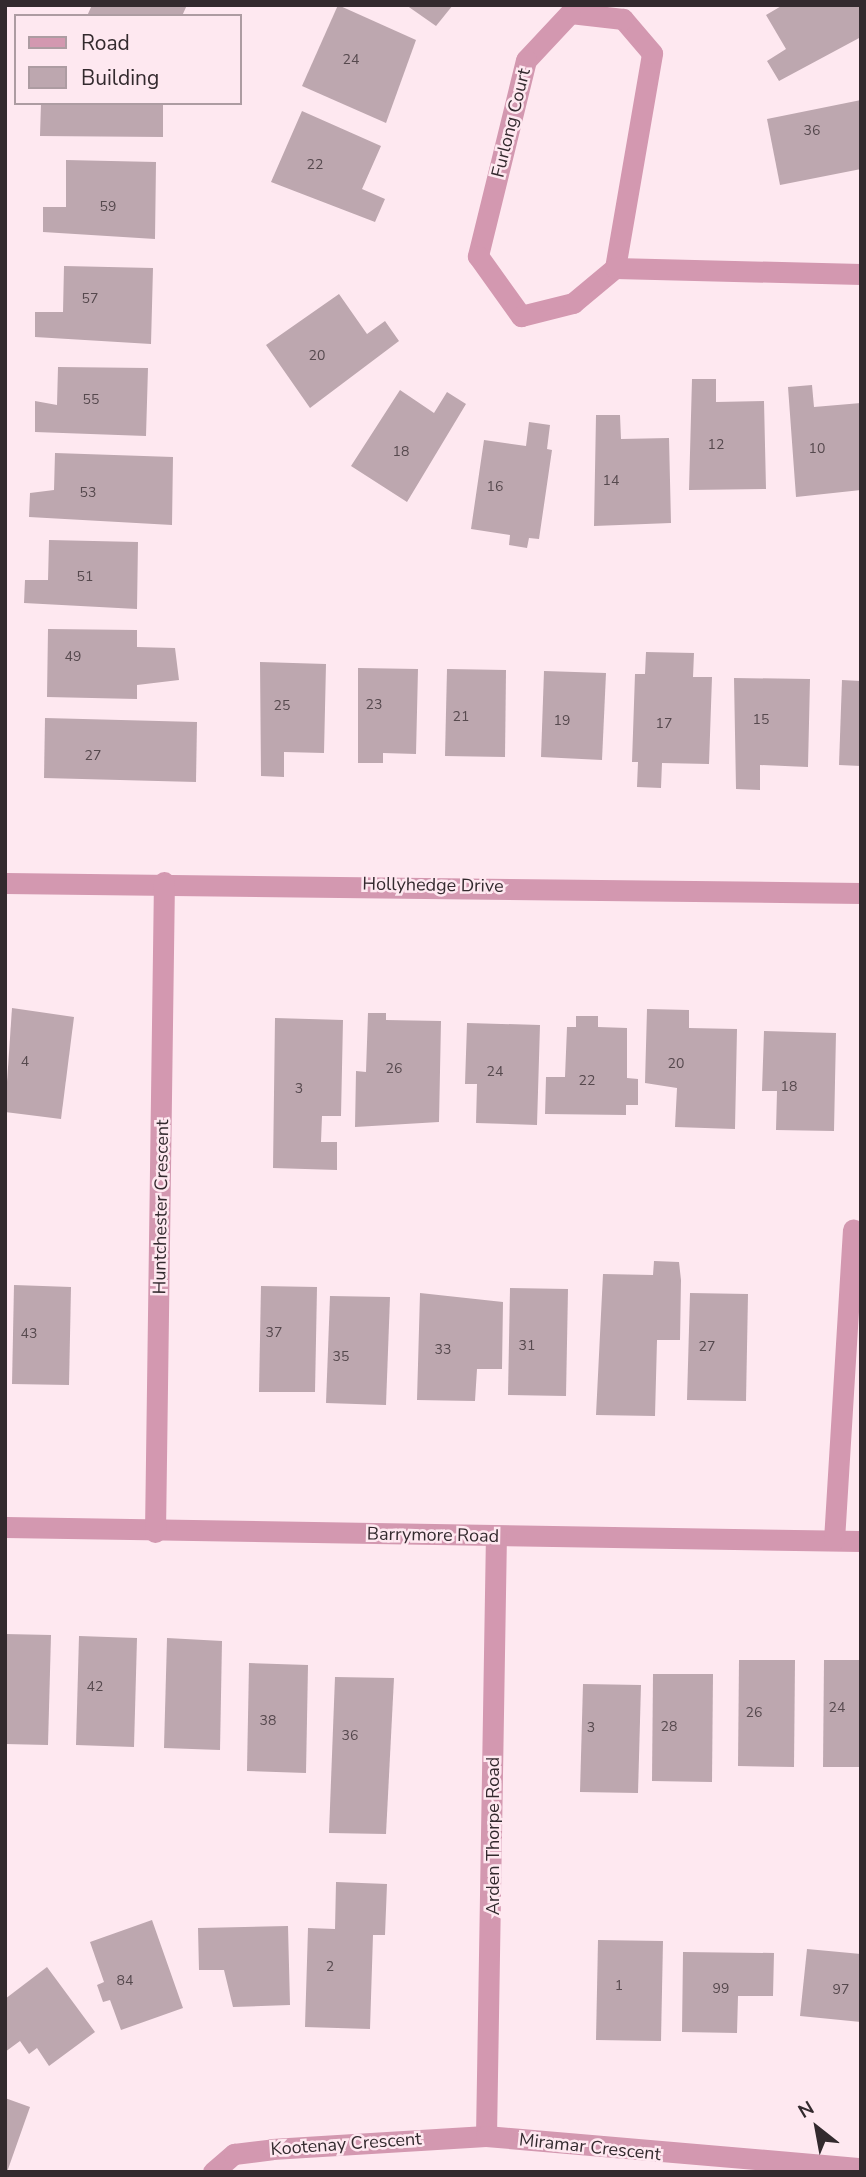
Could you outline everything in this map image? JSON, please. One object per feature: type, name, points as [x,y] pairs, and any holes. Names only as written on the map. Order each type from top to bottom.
[{"type":"street","name":"Furlong Court","points":[[570,13],[623,19],[652,53],[615,268],[573,303],[521,316],[478,256],[526,60],[570,13]]},
{"type":"street","points":[[615,268],[861,274]]},
{"type":"street","name":"Hollyhedge Drive","points":[[5,883],[164,882],[861,893]]},
{"type":"street","name":"Huntchester Crescent","points":[[155,1532],[164,882]]},
{"type":"street","points":[[834,1540],[853,1230]]},
{"type":"street","name":"Barrymore Road","points":[[5,1527],[155,1532],[861,1541]]},
{"type":"street","name":"Arden Thorpe Road","points":[[486,2136],[496,1536]]},
{"type":"street","name":"Miramar Crescent","points":[[486,2136],[861,2168]]},
{"type":"street","name":"Kootenay Crescent","points":[[213,2172],[234,2154],[272,2149],[486,2136]]},
{"type":"building","points":[[92,5],[187,5],[183,14],[88,14]]},
{"type":"building","points":[[338,5],[416,40],[386,123],[302,86]]},
{"type":"building","points":[[406,5],[453,5],[436,26]]},
{"type":"building","points":[[783,5],[861,5],[861,37],[779,81],[767,61],[786,49],[766,15]]},
{"type":"building","points":[[861,100],[861,169],[780,185],[767,119]]},
{"type":"building","points":[[41,105],[163,105],[163,137],[40,136]]},
{"type":"building","points":[[302,111],[381,146],[362,189],[385,199],[375,222],[271,182]]},
{"type":"building","points":[[66,160],[156,162],[155,239],[43,232],[43,207],[66,207]]},
{"type":"building","points":[[64,266],[153,268],[151,344],[35,337],[35,312],[63,312]]},
{"type":"building","points":[[339,294],[367,334],[385,321],[399,341],[310,408],[266,345]]},
{"type":"building","points":[[58,367],[148,368],[146,436],[35,432],[35,401],[57,405]]},
{"type":"building","points":[[692,379],[716,379],[716,402],[764,401],[766,489],[689,490]]},
{"type":"building","points":[[812,385],[814,407],[861,403],[861,490],[796,497],[788,387]]},
{"type":"building","points":[[400,390],[434,413],[447,392],[466,404],[407,502],[351,466]]},
{"type":"building","points":[[596,415],[620,415],[621,439],[669,438],[671,523],[594,526]]},
{"type":"building","points":[[529,422],[550,425],[547,449],[552,450],[539,539],[529,538],[527,548],[509,545],[510,535],[471,529],[484,440],[526,446]]},
{"type":"building","points":[[55,453],[173,457],[172,525],[29,517],[30,493],[54,490]]},
{"type":"building","points":[[49,540],[138,542],[137,609],[24,603],[25,580],[48,580]]},
{"type":"building","points":[[48,629],[137,630],[137,647],[175,648],[179,680],[137,685],[137,699],[47,697]]},
{"type":"building","points":[[646,652],[694,653],[693,677],[712,677],[709,764],[662,763],[661,788],[637,787],[638,762],[632,762],[635,674],[645,674]]},
{"type":"building","points":[[260,662],[326,664],[324,753],[284,752],[284,777],[261,776]]},
{"type":"building","points":[[358,668],[418,669],[416,754],[383,753],[383,763],[358,763]]},
{"type":"building","points":[[447,669],[506,670],[505,757],[445,756]]},
{"type":"building","points":[[544,671],[606,673],[602,760],[541,757]]},
{"type":"building","points":[[734,678],[810,679],[808,767],[760,765],[760,790],[736,789]]},
{"type":"building","points":[[842,680],[861,681],[861,766],[839,765]]},
{"type":"building","points":[[45,718],[197,722],[196,782],[44,778]]},
{"type":"building","points":[[12,1008],[74,1017],[61,1119],[5,1112]]},
{"type":"building","points":[[647,1009],[689,1010],[689,1028],[737,1029],[735,1129],[675,1127],[677,1088],[645,1083]]},
{"type":"building","points":[[368,1013],[386,1013],[386,1020],[441,1021],[439,1122],[355,1127],[356,1071],[366,1072]]},
{"type":"building","points":[[576,1016],[598,1016],[598,1027],[627,1028],[627,1078],[638,1079],[638,1105],[626,1105],[626,1115],[545,1114],[546,1077],[565,1077],[567,1027],[576,1027]]},
{"type":"building","points":[[275,1018],[343,1020],[341,1116],[322,1116],[321,1142],[337,1142],[337,1170],[273,1168]]},
{"type":"building","points":[[467,1023],[540,1025],[537,1125],[476,1123],[477,1084],[465,1084]]},
{"type":"building","points":[[764,1031],[836,1033],[834,1131],[776,1130],[777,1091],[762,1091]]},
{"type":"building","points":[[654,1261],[679,1262],[681,1280],[680,1340],[657,1340],[655,1416],[596,1415],[603,1274],[653,1275]]},
{"type":"building","points":[[14,1285],[71,1287],[69,1385],[12,1384]]},
{"type":"building","points":[[261,1286],[317,1287],[315,1392],[259,1392]]},
{"type":"building","points":[[510,1288],[568,1289],[566,1396],[508,1395]]},
{"type":"building","points":[[420,1293],[503,1302],[502,1369],[477,1369],[475,1401],[417,1400]]},
{"type":"building","points":[[690,1293],[748,1294],[746,1401],[687,1400]]},
{"type":"building","points":[[330,1296],[390,1297],[386,1405],[326,1403]]},
{"type":"building","points":[[5,1634],[51,1635],[48,1745],[5,1744]]},
{"type":"building","points":[[79,1636],[137,1638],[134,1747],[76,1745]]},
{"type":"building","points":[[167,1638],[222,1641],[220,1750],[164,1748]]},
{"type":"building","points":[[739,1660],[795,1660],[794,1767],[738,1766]]},
{"type":"building","points":[[824,1660],[861,1660],[861,1767],[823,1767]]},
{"type":"building","points":[[249,1663],[308,1665],[306,1773],[247,1771]]},
{"type":"building","points":[[653,1674],[713,1674],[712,1782],[652,1781]]},
{"type":"building","points":[[335,1677],[394,1678],[386,1834],[329,1833]]},
{"type":"building","points":[[583,1684],[641,1685],[638,1793],[580,1792]]},
{"type":"building","points":[[336,1882],[387,1884],[385,1935],[373,1935],[370,2029],[305,2027],[308,1928],[335,1929]]},
{"type":"building","points":[[152,1920],[183,2008],[121,2030],[110,2000],[103,2002],[97,1985],[104,1982],[90,1942]]},
{"type":"building","points":[[288,1926],[290,2005],[233,2007],[224,1970],[199,1970],[198,1928]]},
{"type":"building","points":[[598,1940],[663,1941],[661,2041],[596,2040]]},
{"type":"building","points":[[807,1949],[861,1954],[861,2022],[800,2016]]},
{"type":"building","points":[[683,1952],[774,1953],[773,1996],[738,1996],[737,2033],[682,2032]]},
{"type":"building","points":[[47,1967],[95,2032],[49,2066],[37,2048],[29,2054],[20,2041],[5,2052],[5,1999]]},
{"type":"building","points":[[5,2098],[30,2107],[7,2172],[5,2172]]}]
